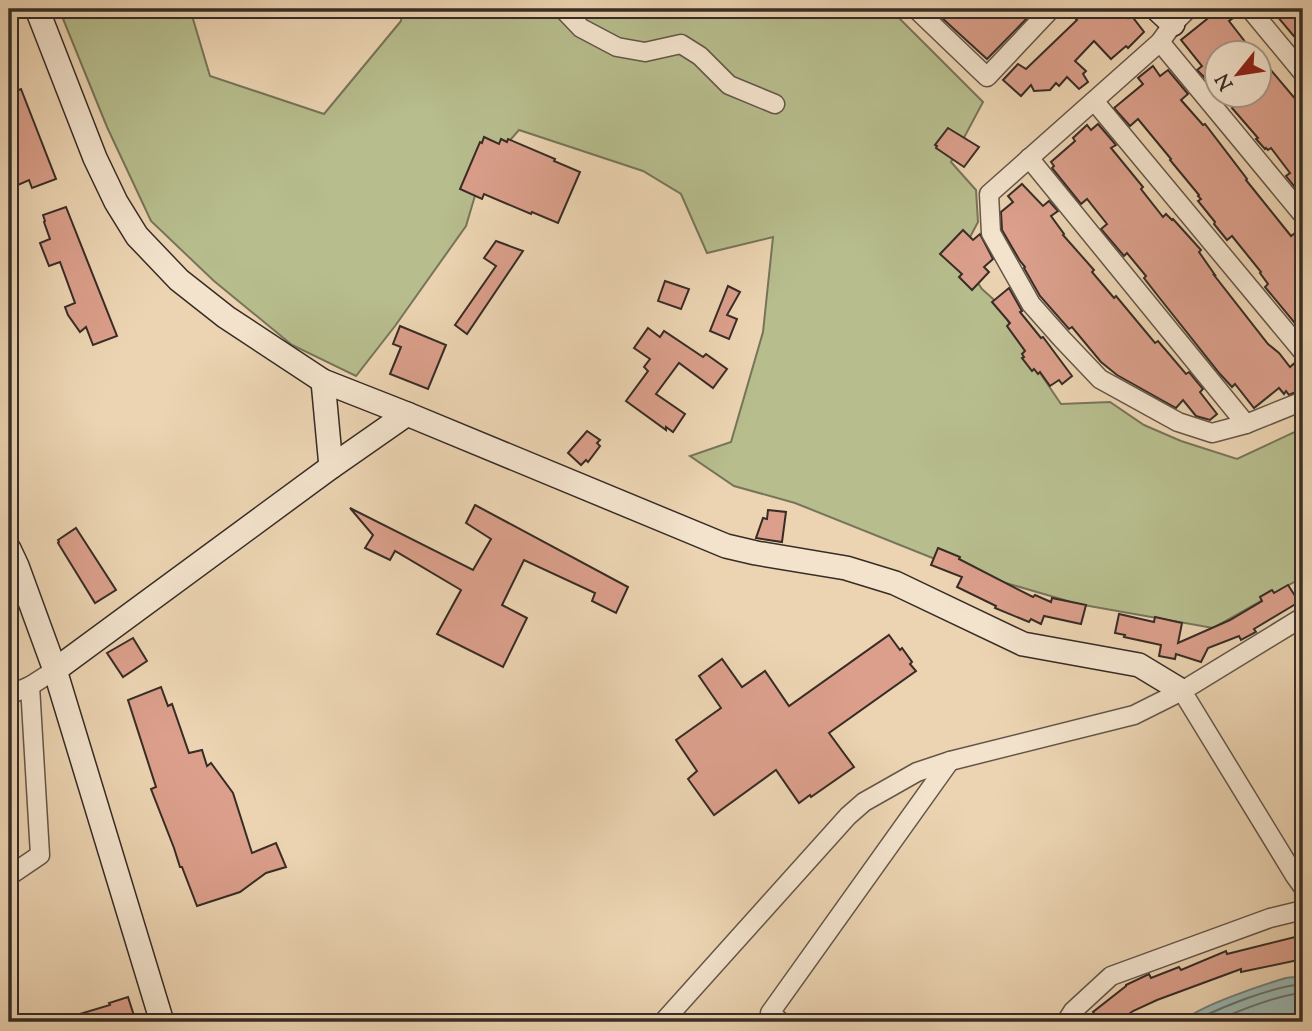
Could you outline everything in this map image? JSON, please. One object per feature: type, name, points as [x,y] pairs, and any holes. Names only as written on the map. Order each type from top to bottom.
[{"type":"street","points":[[37,9],[95,158],[116,202],[138,236],[178,280],[226,317],[323,381],[726,546],[846,568],[883,579],[1023,644],[1139,665],[1182,691],[1303,887]]},
{"type":"street","points":[[563,9],[581,28],[617,47],[645,52],[681,44],[700,56],[729,85],[775,104]]},
{"type":"street","points":[[916,9],[987,78],[1051,9]]},
{"type":"street","points":[[1250,9],[1303,73]]},
{"type":"street","points":[[1303,215],[1169,21],[1095,102],[989,194],[991,233],[1031,304],[1100,379],[1178,422],[1212,433],[1246,424],[1303,401]]},
{"type":"street","points":[[1095,102],[1303,352]]},
{"type":"street","points":[[1029,158],[1246,424]]},
{"type":"street","points":[[323,381],[331,467]]},
{"type":"street","points":[[9,695],[30,686],[55,670],[407,414]]},
{"type":"street","points":[[9,549],[55,670],[162,1022]]},
{"type":"street","points":[[663,1022],[848,816],[864,802],[917,772],[950,761],[1134,715],[1182,691],[1303,617]]},
{"type":"street","points":[[9,876],[40,855],[30,686]]},
{"type":"street","points":[[781,1022],[770,1013],[950,761]]},
{"type":"street","points":[[1066,1022],[1073,1011],[1111,976],[1270,918],[1303,910]]},
{"type":"green space","points":[[59,9],[190,9],[210,76],[324,114],[401,21],[402,9],[890,9],[983,102],[951,162],[976,190],[978,222],[960,256],[982,289],[1001,306],[1015,336],[1061,404],[1110,402],[1144,425],[1181,441],[1237,459],[1303,428],[1303,577],[1213,628],[1078,604],[965,571],[795,503],[734,486],[690,456],[731,442],[763,332],[773,237],[707,253],[681,194],[643,171],[519,130],[482,172],[466,226],[356,376],[292,345],[214,281],[151,221],[107,127]]},
{"type":"water","points":[[1303,977],[1303,1022],[1183,1022],[1201,1010],[1263,985],[1286,978]]},
{"type":"building","points":[[951,9],[1036,9],[987,59],[942,18]]},
{"type":"building","points":[[1066,9],[1119,9],[1128,18],[1131,15],[1144,32],[1128,48],[1126,46],[1111,59],[1094,41],[1075,61],[1086,71],[1083,74],[1088,82],[1079,89],[1067,77],[1059,86],[1056,83],[1050,90],[1034,91],[1031,85],[1021,96],[1003,80],[1018,64],[1026,69],[1077,20]]},
{"type":"building","points":[[1199,9],[1239,9],[1240,13],[1229,21],[1242,38],[1204,38],[1204,77],[1197,70],[1202,66],[1181,40],[1207,19]]},
{"type":"building","points":[[1271,9],[1296,9],[1303,17],[1303,47]]},
{"type":"building","points":[[1153,66],[1160,76],[1168,70],[1188,94],[1181,100],[1203,125],[1205,124],[1291,236],[1303,227],[1303,333],[1265,287],[1268,284],[1261,272],[1232,236],[1227,240],[1214,224],[1198,201],[1201,199],[1199,195],[1138,119],[1130,126],[1114,108],[1143,84],[1138,78]]},
{"type":"building","points":[[1274,74],[1303,108],[1303,189],[1298,182],[1294,186],[1286,176],[1290,173],[1271,148],[1265,149],[1256,139],[1258,138],[1232,108],[1274,108]]},
{"type":"building","points":[[21,89],[56,179],[32,188],[29,180],[18,185],[14,176],[9,178],[9,94]]},
{"type":"building","points":[[1098,124],[1116,145],[1111,148],[1143,187],[1141,189],[1163,217],[1166,214],[1173,219],[1201,250],[1199,252],[1214,275],[1268,344],[1290,367],[1297,361],[1303,363],[1303,386],[1298,391],[1289,395],[1279,388],[1254,408],[1235,384],[1232,387],[1220,374],[1127,253],[1124,256],[1101,229],[1107,224],[1087,199],[1081,204],[1052,168],[1054,166],[1051,162],[1075,141],[1073,138],[1087,125],[1091,130]]},
{"type":"building","points":[[948,128],[979,147],[964,167],[936,148],[935,145]]},
{"type":"building","points":[[484,137],[499,144],[501,139],[507,142],[508,139],[580,172],[558,223],[484,194],[482,199],[460,189]]},
{"type":"building","points":[[1022,184],[1043,206],[1049,201],[1058,211],[1051,216],[1063,235],[1094,270],[1092,272],[1155,343],[1158,341],[1186,374],[1189,372],[1203,389],[1200,392],[1217,414],[1210,420],[1196,416],[1183,400],[1176,408],[1117,375],[1101,362],[1072,327],[1069,329],[1040,296],[1002,230],[1001,212],[1013,202],[1008,196]]},
{"type":"building","points":[[66,207],[117,336],[93,345],[86,327],[80,332],[68,315],[65,307],[75,303],[60,262],[49,266],[40,243],[50,239],[43,215]]},
{"type":"building","points":[[963,230],[973,240],[980,234],[993,259],[984,267],[989,272],[972,290],[959,277],[962,274],[940,254]]},
{"type":"building","points":[[496,241],[523,251],[467,334],[455,325],[496,266],[484,258]]},
{"type":"building","points":[[665,281],[689,289],[681,309],[658,301]]},
{"type":"building","points":[[728,286],[740,292],[727,315],[737,319],[729,339],[710,331]]},
{"type":"building","points":[[1009,288],[1022,311],[1020,312],[1072,376],[1062,384],[1059,380],[1050,386],[1040,372],[1038,374],[1034,369],[1032,371],[1022,358],[1025,351],[1007,326],[1010,323],[992,302]]},
{"type":"building","points":[[400,326],[446,345],[428,389],[390,374],[401,347],[393,344]]},
{"type":"building","points":[[648,328],[660,337],[664,331],[703,357],[706,354],[727,369],[713,388],[679,363],[656,394],[685,414],[673,432],[666,427],[666,430],[626,401],[648,371],[644,367],[650,359],[634,348]]},
{"type":"building","points":[[587,431],[600,440],[597,443],[600,446],[588,462],[586,460],[581,465],[568,453]]},
{"type":"building","points":[[475,505],[628,587],[616,613],[592,601],[595,593],[524,560],[502,605],[527,618],[503,667],[437,634],[461,590],[395,551],[390,560],[365,548],[373,535],[350,508],[473,570],[491,539],[466,523]]},
{"type":"building","points":[[768,510],[786,512],[782,542],[756,538],[763,518],[767,519]]},
{"type":"building","points":[[76,528],[116,590],[95,603],[58,543],[58,540]]},
{"type":"building","points":[[938,548],[1033,597],[1035,595],[1051,602],[1052,598],[1086,605],[1081,624],[1044,616],[1041,624],[1031,619],[1029,622],[995,608],[996,606],[957,587],[962,577],[931,565]]},
{"type":"building","points":[[1288,585],[1299,602],[1241,640],[1239,636],[1208,648],[1201,662],[1176,654],[1175,659],[1159,656],[1161,645],[1115,633],[1119,614],[1154,622],[1155,617],[1182,623],[1178,643],[1230,620],[1262,601],[1260,597]]},
{"type":"building","points":[[889,635],[900,650],[902,648],[916,671],[829,733],[854,767],[799,803],[776,770],[714,815],[688,779],[697,771],[676,740],[721,708],[699,676],[722,659],[742,687],[765,671],[789,706]]},
{"type":"building","points":[[133,638],[147,661],[123,677],[107,653]]},
{"type":"building","points":[[161,687],[168,706],[172,704],[189,753],[202,750],[207,766],[211,763],[233,793],[252,853],[276,843],[286,867],[266,873],[240,892],[197,906],[151,789],[156,787],[128,700]]},
{"type":"building","points":[[1303,935],[1303,959],[1241,972],[1241,969],[1157,1000],[1133,1011],[1118,1022],[1101,1022],[1093,1012],[1126,985],[1149,974],[1151,978],[1179,967],[1181,970],[1226,951],[1227,954]]},
{"type":"building","points":[[128,997],[136,1022],[63,1022],[63,1019]]}]
